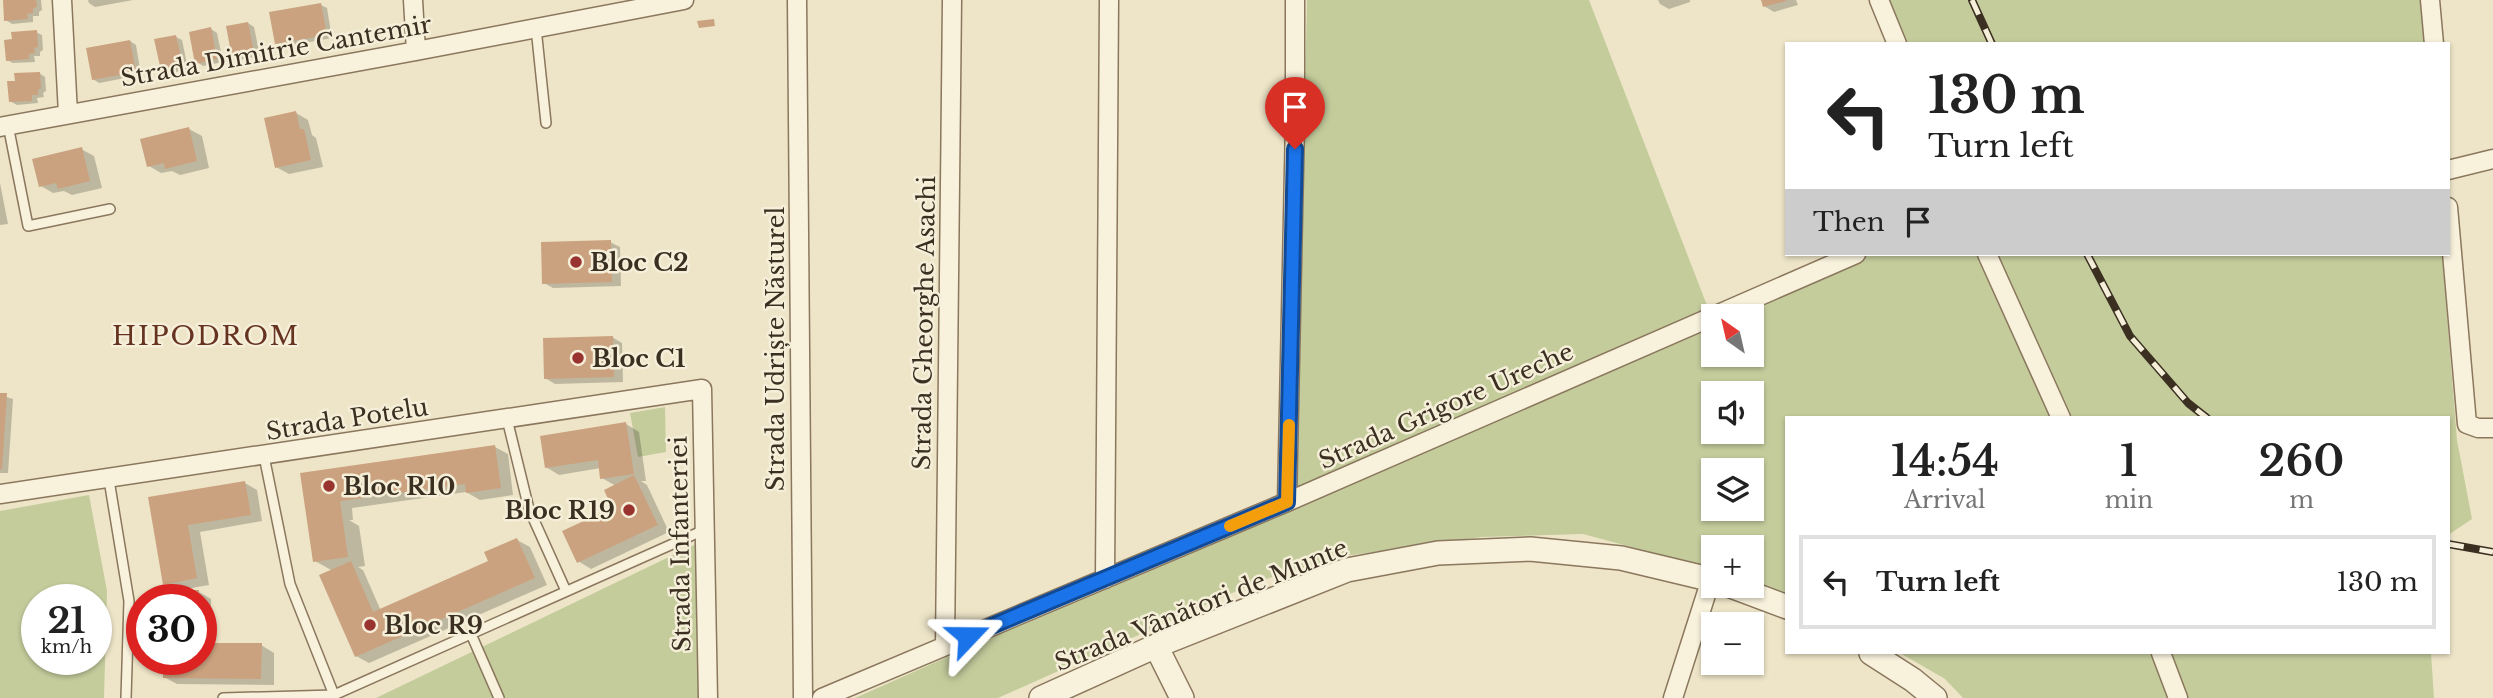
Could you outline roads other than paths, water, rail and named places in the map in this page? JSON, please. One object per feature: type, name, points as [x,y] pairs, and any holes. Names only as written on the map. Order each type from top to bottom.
[{"type":"street","points":[[62,0],[68,114]]},
{"type":"street","points":[[413,0],[416,51]]},
{"type":"street","name":"Strada Dimitrie Cantemir","points":[[4,126],[684,0]]},
{"type":"street","name":"Strada Udriște Năsturel","points":[[797,0],[803,698]]},
{"type":"street","name":"Strada Gheorghe Asachi","points":[[945,646],[952,0]]},
{"type":"street","points":[[1105,579],[1109,0]]},
{"type":"street","points":[[1287,502],[1295,0]]},
{"type":"street","points":[[1878,0],[1896,42]]},
{"type":"street","points":[[2430,0],[2434,42]]},
{"type":"street","points":[[2450,170],[2493,159]]},
{"type":"street","points":[[2450,230],[2467,424],[2478,428],[2493,428]]},
{"type":"street","name":"Strada Grigore Ureche","points":[[822,698],[1287,502],[1851,256]]},
{"type":"street","points":[[1988,256],[2060,416]]},
{"type":"street","name":"Strada Potelu","points":[[0,494],[109,480],[702,389]]},
{"type":"street","name":"Strada Infanteriei","points":[[702,389],[708,698]]},
{"type":"street","name":"Strada Vânători de Munte","points":[[1041,698],[1156,646],[1347,570],[1438,553],[1530,549],[1621,558],[1701,578]]},
{"type":"street","points":[[1673,698],[1713,598]]},
{"type":"street","name":"Strada Vânători de Munte","points":[[1763,598],[1785,606]]},
{"type":"street","points":[[1156,646],[1182,698]]},
{"type":"street","points":[[1873,654],[1935,698]]},
{"type":"street","points":[[2161,654],[2178,698]]},
{"type":"lane","points":[[536,29],[545,123]]},
{"type":"lane","points":[[4,126],[28,226],[110,209]]},
{"type":"lane","points":[[507,419],[529,509],[566,591]]},
{"type":"lane","points":[[264,456],[290,584],[334,695]]},
{"type":"lane","points":[[109,480],[129,601],[126,698]]},
{"type":"lane","points":[[223,698],[334,695],[704,530]]},
{"type":"lane","points":[[471,634],[499,698]]},
{"type":"railway","points":[[1972,0],[1991,42]]},
{"type":"railway","points":[[2088,256],[2130,336],[2188,403],[2204,416]]},
{"type":"railway","points":[[2450,544],[2493,552]]},
{"type":"place","name":"Bloc C2","points":[[576,262]]},
{"type":"place","name":"Bloc C1","points":[[578,358]]},
{"type":"place","name":"Bloc R10","points":[[329,486]]},
{"type":"place","name":"Bloc R19","points":[[629,510]]},
{"type":"place","name":"Bloc R9","points":[[370,625]]},
{"type":"district","name":"HIPODROM","points":[[206,336]]}]
